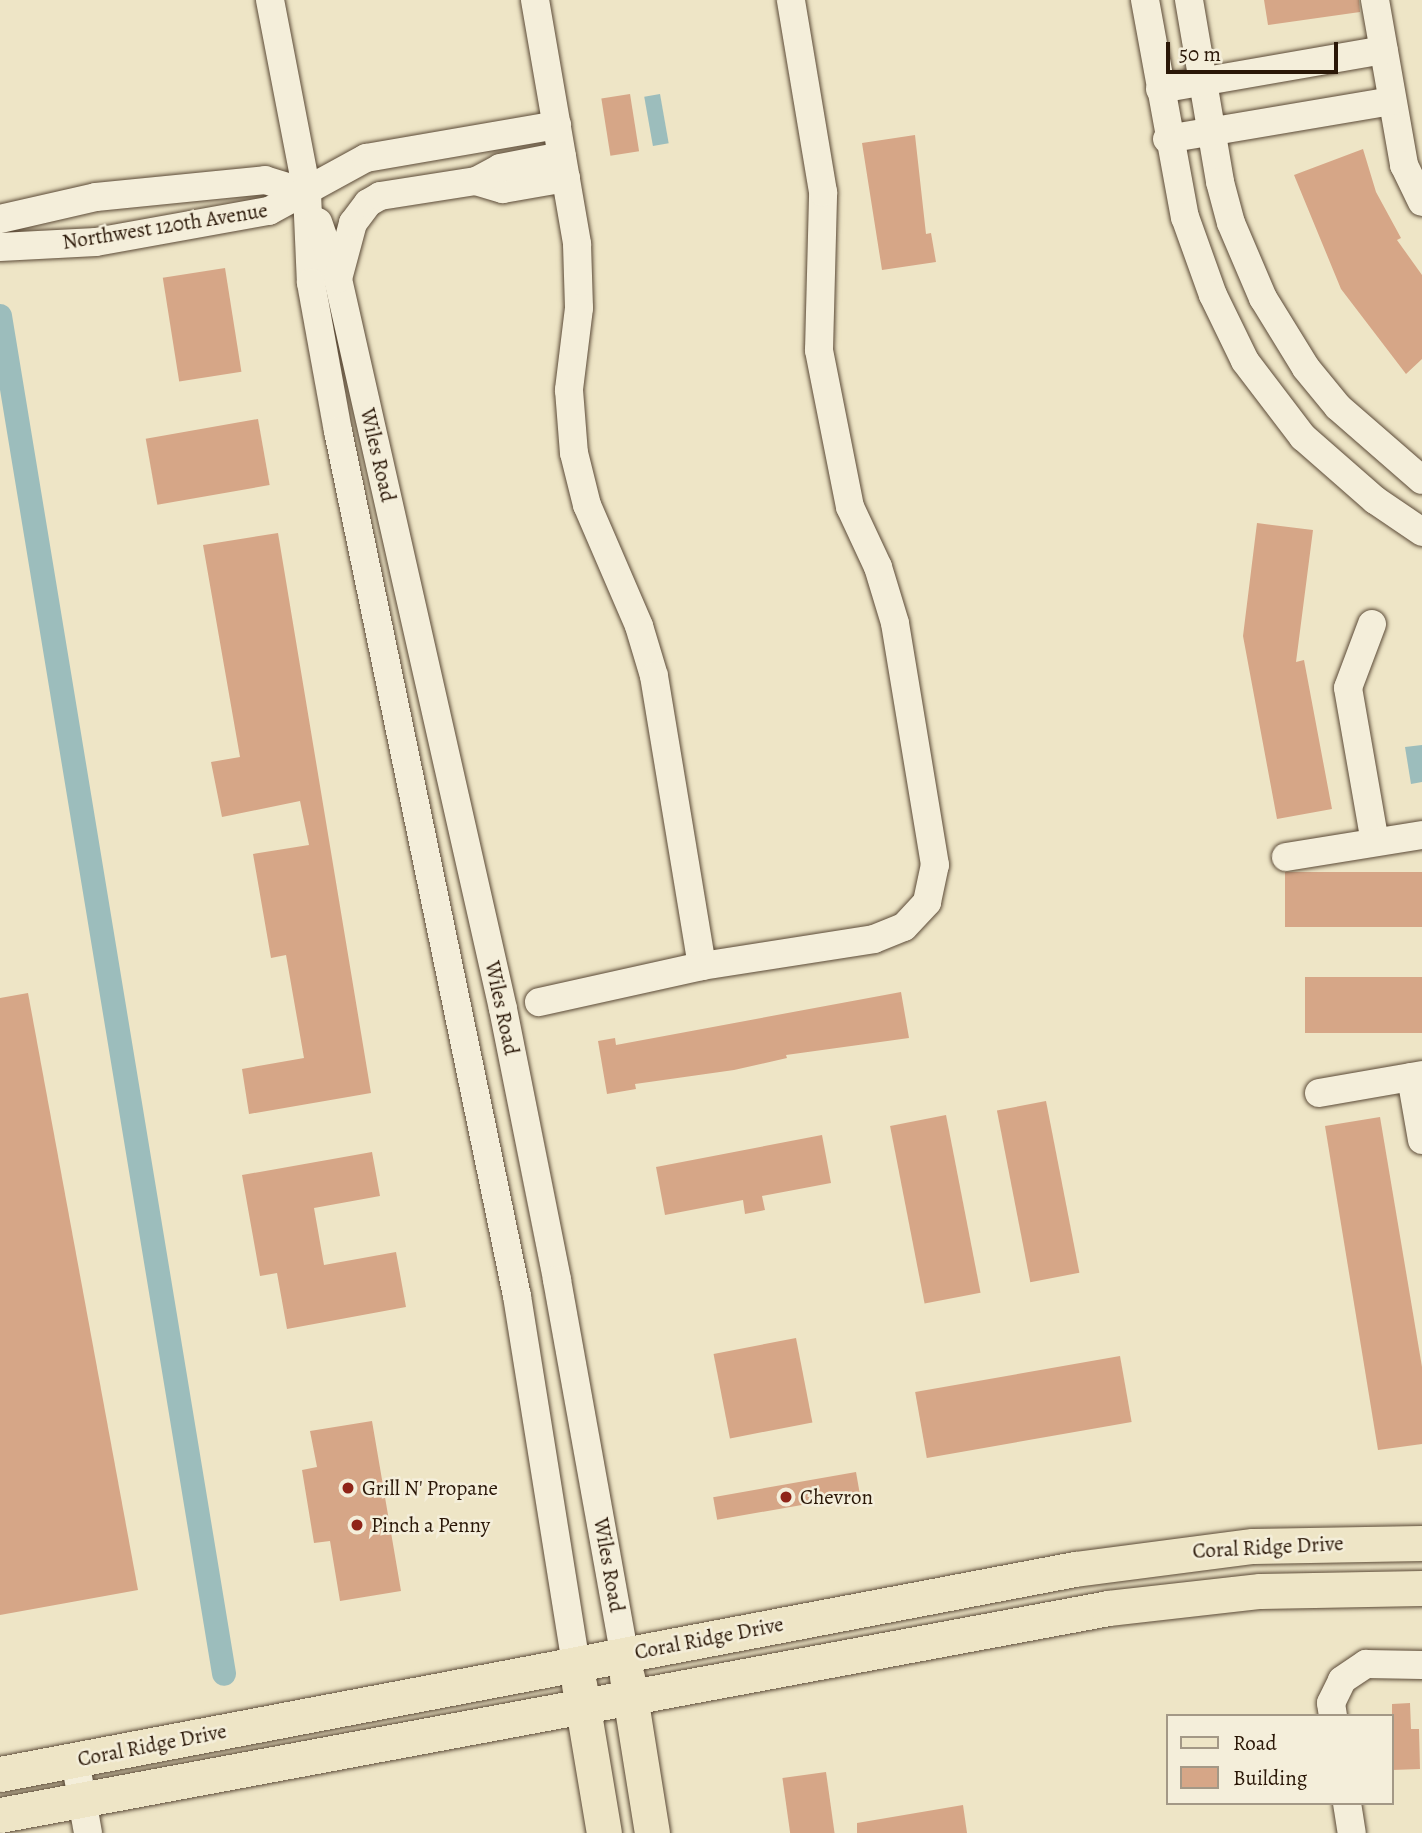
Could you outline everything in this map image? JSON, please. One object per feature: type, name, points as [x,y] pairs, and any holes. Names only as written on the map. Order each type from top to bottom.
[{"type":"main road","name":"Coral Ridge Drive","points":[[0,1774],[624,1654],[1144,1558],[1253,1546],[1422,1543]]},
{"type":"main road","name":"Coral Ridge Drive","points":[[0,1815],[85,1816],[583,1707],[1140,1603],[1322,1587],[1422,1588]]},
{"type":"main road","name":"Wiles Road","points":[[624,1654],[652,1833]]},
{"type":"main road","name":"Wiles Road","points":[[576,1664],[604,1833]]},
{"type":"street","name":"Wiles Road","points":[[270,0],[307,193],[312,284],[338,431],[517,1296],[576,1664]]},
{"type":"street","points":[[535,0],[577,244],[579,308],[569,390],[574,453],[587,505],[639,626],[654,676],[702,966]]},
{"type":"street","points":[[539,1002],[702,966],[874,939],[904,927],[927,902],[936,865],[895,623],[878,567],[850,507],[819,350],[823,192],[791,0]]},
{"type":"street","points":[[1145,0],[1167,139],[1185,217],[1213,295],[1245,361],[1303,437],[1375,500],[1422,532]]},
{"type":"street","points":[[1189,0],[1211,132],[1231,223],[1263,298],[1306,368],[1338,407],[1422,480]]},
{"type":"street","points":[[1375,0],[1404,165],[1422,202]]},
{"type":"street","points":[[1160,89],[1384,50]]},
{"type":"street","points":[[1167,139],[1392,101]]},
{"type":"street","points":[[307,193],[366,159],[557,125]]},
{"type":"street","points":[[507,133],[514,165]]},
{"type":"street","points":[[338,279],[352,223],[368,203],[393,192],[476,181],[514,165],[564,167]]},
{"type":"street","points":[[476,181],[502,189],[564,167]]},
{"type":"street","name":"Northwest 120th Avenue","points":[[0,219],[89,198],[265,180],[307,193]]},
{"type":"street","name":"Wiles Road","points":[[307,193],[338,279],[503,1009],[557,1280],[624,1654]]},
{"type":"street","name":"Northwest 120th Avenue","points":[[0,247],[96,242],[269,211],[307,193]]},
{"type":"street","points":[[1372,624],[1348,688],[1375,842]]},
{"type":"street","points":[[1286,857],[1422,835]]},
{"type":"street","points":[[1319,1093],[1416,1076],[1422,1140]]},
{"type":"street","points":[[1333,1714],[1331,1703],[1342,1680],[1366,1664],[1422,1665]]},
{"type":"street","points":[[75,1760],[85,1816]]},
{"type":"street","points":[[1347,1805],[1352,1833]]},
{"type":"water","points":[[660,94],[669,143],[653,146],[644,97]]},
{"type":"water","points":[[1422,745],[1422,782],[1411,784],[1405,747]]},
{"type":"building","points":[[1264,0],[1359,0],[1360,12],[1268,25]]},
{"type":"building","points":[[630,94],[639,151],[610,156],[601,99]]},
{"type":"building","points":[[915,135],[926,234],[931,233],[936,262],[882,270],[862,143]]},
{"type":"building","points":[[1363,149],[1376,192],[1401,238],[1397,240],[1422,275],[1422,359],[1406,374],[1341,289],[1294,175]]},
{"type":"building","points":[[225,268],[241,372],[179,382],[163,278]]},
{"type":"building","points":[[258,419],[270,485],[157,505],[146,439]]},
{"type":"building","points":[[1257,523],[1313,530],[1296,662],[1304,660],[1332,809],[1277,819],[1243,636]]},
{"type":"building","points":[[278,533],[371,1093],[249,1114],[242,1069],[304,1058],[286,955],[271,958],[253,854],[309,845],[300,801],[222,817],[211,762],[240,757],[203,545]]},
{"type":"building","points":[[1285,872],[1422,872],[1422,927],[1285,927]]},
{"type":"building","points":[[1305,977],[1422,977],[1422,1033],[1305,1033]]},
{"type":"building","points":[[901,992],[909,1038],[786,1055],[787,1058],[734,1070],[635,1084],[636,1089],[607,1094],[598,1041],[615,1038],[616,1045]]},
{"type":"building","points":[[28,993],[138,1590],[0,1615],[0,998]]},
{"type":"building","points":[[1046,1101],[1079,1273],[1030,1282],[997,1111]]},
{"type":"building","points":[[946,1115],[981,1293],[925,1304],[890,1126]]},
{"type":"building","points":[[1380,1117],[1422,1367],[1422,1444],[1378,1450],[1325,1126]]},
{"type":"building","points":[[822,1135],[831,1183],[762,1196],[765,1210],[745,1214],[743,1200],[665,1215],[656,1167]]},
{"type":"building","points":[[372,1152],[380,1196],[314,1208],[324,1265],[396,1252],[406,1307],[287,1329],[277,1273],[260,1276],[242,1175]]},
{"type":"building","points":[[796,1338],[812,1422],[730,1438],[714,1354]]},
{"type":"building","points":[[1120,1356],[1132,1422],[927,1458],[915,1392]]},
{"type":"building","points":[[372,1421],[401,1591],[340,1601],[330,1541],[314,1543],[302,1470],[317,1467],[310,1431]]},
{"type":"building","name":"Chevron","points":[[856,1472],[860,1495],[717,1520],[713,1497]]},
{"type":"building","points":[[1410,1703],[1411,1729],[1419,1729],[1420,1769],[1394,1770],[1392,1704]]},
{"type":"building","points":[[826,1772],[835,1833],[790,1833],[782,1778]]},
{"type":"building","points":[[963,1805],[967,1833],[857,1833],[857,1823]]},
{"type":"waterway","points":[[0,316],[224,1674]]},
{"type":"place","name":"Grill N' Propane","points":[[348,1488]]},
{"type":"place","name":"Chevron","points":[[786,1497]]},
{"type":"place","name":"Pinch a Penny","points":[[357,1525]]}]
